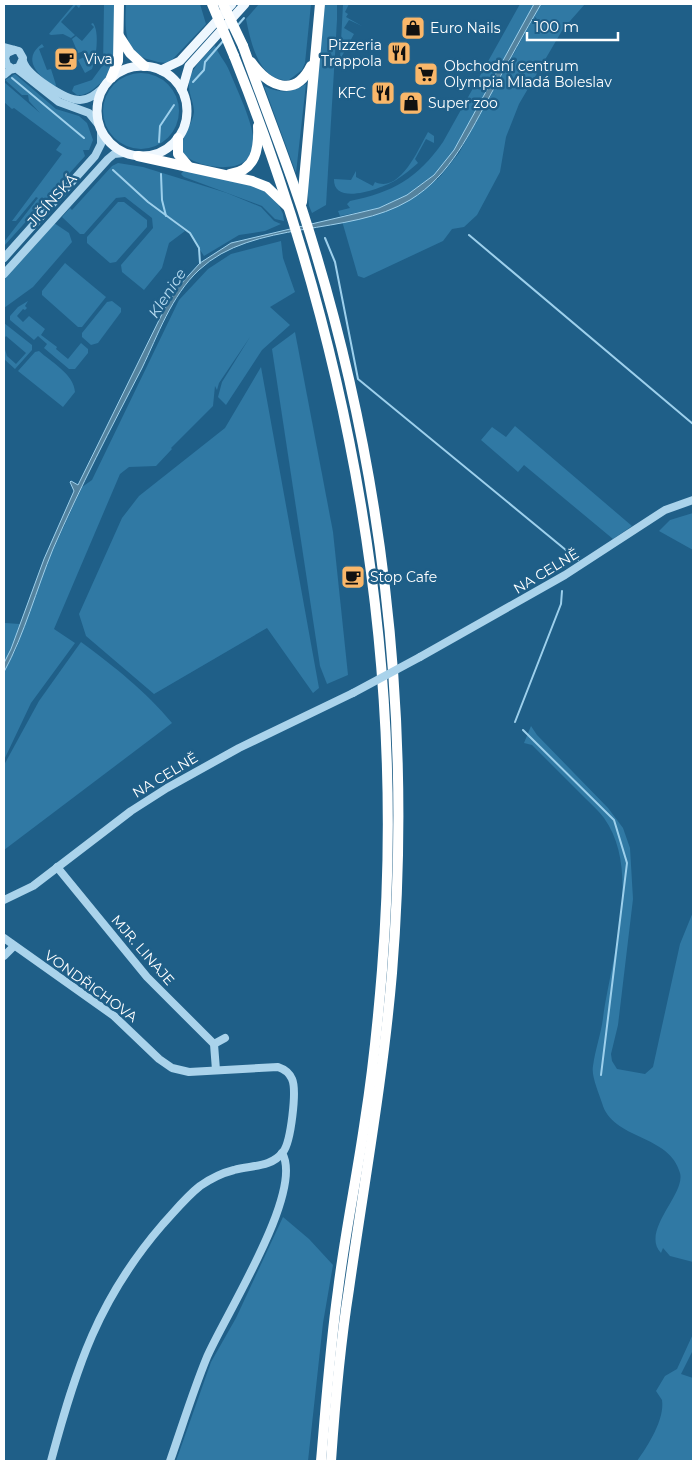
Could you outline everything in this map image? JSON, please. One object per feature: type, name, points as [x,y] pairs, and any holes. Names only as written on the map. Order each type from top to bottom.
[{"type":"highway","points":[[111,78],[118,61],[119,4]]},
{"type":"highway","points":[[212,4],[296,210]]},
{"type":"highway","points":[[223,4],[242,46],[296,210],[347,376],[380,540],[393,653],[399,790],[393,960],[385,1046],[348,1290],[338,1372],[331,1461]]},
{"type":"highway","points":[[296,210],[314,61],[318,6]]},
{"type":"highway","points":[[118,35],[130,53],[144,66]]},
{"type":"highway","points":[[242,46],[259,73],[271,83],[278,85],[299,82],[308,72],[314,61]]},
{"type":"highway","points":[[228,174],[242,171],[254,159],[259,142],[254,106]]},
{"type":"highway","points":[[178,138],[178,154],[188,166]]},
{"type":"highway","points":[[138,156],[228,174],[267,187],[296,210]]},
{"type":"highway","points":[[307,246],[364,518],[381,663],[388,801],[386,905],[376,1037],[366,1118],[338,1288],[321,1461]]},
{"type":"main road","points":[[161,70],[180,61],[232,4]]},
{"type":"main road","points":[[100,128],[111,144],[124,153],[138,156],[160,152],[178,138],[187,115],[182,90],[183,80],[189,66],[245,4]]},
{"type":"main road","name":"JIČÍNSKÁ","points":[[100,128],[96,109],[104,87],[111,78],[126,68],[144,66],[161,70],[175,80],[182,90]]},
{"type":"street","points":[[4,47],[20,52],[25,65],[38,78],[72,98],[89,98],[104,87]]},
{"type":"street","points":[[14,50],[7,53],[4,63],[15,68],[59,102],[89,113],[100,128]]},
{"type":"street","points":[[4,75],[23,61]]},
{"type":"street","name":"JIČÍNSKÁ","points":[[4,258],[95,156],[101,144],[100,128]]},
{"type":"street","name":"JIČÍNSKÁ","points":[[4,274],[108,159],[114,154],[124,153]]},
{"type":"street","name":"NA CELNĚ","points":[[4,900],[33,886],[131,811],[167,788],[239,748],[353,693],[420,657],[565,575],[665,510],[693,500]]},
{"type":"street","name":"MJR. LINAJE","points":[[57,868],[141,970],[214,1044]]},
{"type":"street","name":"VONDŘICHOVA","points":[[4,938],[114,1016],[165,1064],[189,1072],[273,1066],[288,1073],[294,1087],[289,1136],[282,1153]]},
{"type":"street","points":[[4,956],[14,946]]},
{"type":"street","points":[[216,1070],[214,1044],[224,1038]]},
{"type":"street","points":[[51,1461],[72,1385],[87,1344],[117,1288],[144,1248],[180,1206],[204,1184],[234,1170],[270,1163],[282,1153],[287,1167],[277,1214],[239,1297],[207,1356],[170,1461]]},
{"type":"shaded area","points":[[74,4],[81,4],[79,8],[76,5],[61,22],[75,35],[71,38],[63,34],[49,34]]},
{"type":"shaded area","points":[[104,4],[115,4],[112,68],[104,79],[88,93],[77,95],[72,91],[74,86],[92,80],[103,65]]},
{"type":"shaded area","points":[[126,4],[200,4],[206,24],[170,62],[158,62],[142,57],[131,46],[126,30]]},
{"type":"shaded area","points":[[259,4],[311,4],[305,63],[302,70],[289,80],[279,79],[270,75],[258,59],[254,49],[246,19]]},
{"type":"shaded area","points":[[325,4],[337,4],[326,205],[312,213],[309,206],[307,186]]},
{"type":"shaded area","points":[[343,4],[349,4],[345,12],[348,14],[346,17],[362,26],[349,20],[344,28],[354,34],[342,56],[346,59],[342,62],[340,60]]},
{"type":"shaded area","points":[[520,4],[534,4],[454,150],[434,175],[407,195],[379,208],[340,216],[338,211],[350,208],[347,204],[350,201],[391,188],[403,182],[424,166],[443,142]]},
{"type":"shaded area","points":[[534,4],[541,4],[467,137],[448,165],[424,190],[410,200],[386,212],[273,235],[246,243],[221,254],[189,280],[166,316],[74,503],[53,549],[24,627],[4,672],[4,663],[11,649],[44,559],[74,491],[70,482],[78,485],[165,308],[178,287],[200,263],[231,243],[379,208],[407,195],[434,175],[454,150]]},
{"type":"shaded area","points":[[541,4],[585,4],[563,29],[519,104],[506,137],[500,172],[477,215],[464,227],[452,229],[443,241],[364,278],[358,276],[342,221],[380,213],[438,179],[459,153]]},
{"type":"shaded area","points":[[93,23],[95,27],[97,39],[95,59],[92,69],[85,73],[78,60],[86,56],[85,51],[78,53],[72,39],[76,36],[82,41],[94,27],[91,24]]},
{"type":"shaded area","points":[[42,44],[44,47],[39,49],[47,70],[51,69],[55,87],[38,73],[32,61],[36,50]]},
{"type":"shaded area","points":[[215,45],[228,68],[252,129],[252,151],[246,160],[235,166],[209,166],[187,157],[182,151],[182,142],[194,112],[189,80],[194,69]]},
{"type":"shaded area","points":[[141,73],[156,76],[168,84],[176,96],[179,111],[176,126],[168,138],[156,146],[141,149],[126,146],[114,138],[106,126],[103,111],[106,96],[114,84],[126,76]]},
{"type":"shaded area","points":[[15,74],[56,109],[79,116],[87,123],[93,140],[89,150],[83,150],[85,156],[4,246],[4,242],[38,198],[36,197],[16,221],[12,221],[62,154],[56,150],[61,143],[4,102],[4,82],[40,113],[29,101],[28,95],[22,95],[5,80]]},
{"type":"shaded area","points":[[306,84],[296,173],[264,86],[285,91]]},
{"type":"shaded area","points":[[428,132],[434,136],[434,143],[426,139],[415,159],[418,163],[395,181],[408,168]]},
{"type":"shaded area","points":[[118,163],[143,167],[227,193],[261,207],[274,221],[281,224],[265,231],[239,235],[204,256],[187,230],[151,203],[185,231],[169,243],[162,268],[144,290],[122,272],[121,265],[153,228],[152,218],[125,197],[116,198],[84,234],[80,234],[62,217],[96,178],[70,208],[72,210],[112,166]]},
{"type":"shaded area","points":[[184,170],[261,188],[277,201],[284,221],[275,219],[262,206],[184,177],[181,174]]},
{"type":"shaded area","points":[[356,171],[356,177],[373,186],[375,182],[384,184],[391,183],[370,191],[350,194],[341,192],[336,187],[334,179],[351,180]]},
{"type":"shaded area","points":[[118,202],[124,202],[147,220],[147,227],[116,262],[110,263],[87,243],[87,237]]},
{"type":"shaded area","points":[[54,223],[69,233],[72,242],[33,287],[4,308],[4,278]]},
{"type":"shaded area","points":[[281,241],[283,258],[295,292],[270,307],[290,325],[262,350],[226,405],[218,397],[222,382],[250,337],[219,383],[217,390],[215,386],[213,406],[171,448],[156,466],[129,467],[120,474],[54,629],[75,643],[31,703],[4,760],[4,672],[16,649],[48,561],[82,487],[92,480],[179,300],[208,269],[231,254]]},
{"type":"shaded area","points":[[65,263],[106,297],[82,327],[78,327],[42,295],[42,291]]},
{"type":"shaded area","points":[[28,301],[25,306],[27,308],[23,309],[17,316],[23,322],[29,316],[45,329],[41,335],[57,347],[56,349],[68,359],[81,343],[88,349],[88,353],[75,369],[69,369],[44,348],[47,344],[38,336],[34,340],[10,320],[10,316],[18,307]]},
{"type":"shaded area","points":[[112,301],[121,308],[121,312],[98,343],[91,345],[82,337],[82,333],[107,302]]},
{"type":"shaded area","points":[[4,323],[32,345],[32,350],[15,369],[4,359],[4,346],[7,356],[16,364],[26,353],[6,336],[4,339]]},
{"type":"shaded area","points":[[295,332],[333,532],[348,675],[327,684],[320,666],[272,349]]},
{"type":"shaded area","points":[[39,351],[66,374],[74,386],[75,392],[63,407],[18,371],[35,352]]},
{"type":"shaded area","points":[[261,367],[319,688],[313,693],[267,628],[154,694],[86,636],[79,614],[122,518],[139,496],[225,428]]},
{"type":"shaded area","points":[[515,426],[632,526],[613,539],[524,465],[518,472],[481,440],[492,427],[506,437]]},
{"type":"shaded area","points":[[693,513],[693,550],[659,531],[670,520]]},
{"type":"shaded area","points":[[5,623],[20,624],[4,663]]},
{"type":"shaded area","points":[[81,642],[129,680],[172,723],[4,850],[4,765],[39,701]]},
{"type":"shaded area","points":[[531,726],[537,735],[608,808],[623,828],[630,848],[633,899],[618,1025],[611,1054],[612,1061],[617,1069],[645,1074],[653,1067],[680,944],[693,912],[693,1262],[670,1256],[663,1248],[661,1253],[656,1244],[659,1224],[680,1182],[680,1173],[674,1160],[654,1143],[628,1131],[608,1115],[593,1075],[594,1060],[621,916],[621,863],[615,839],[598,810],[532,745],[524,743]]},
{"type":"shaded area","points":[[283,1217],[309,1239],[333,1265],[323,1323],[308,1461],[176,1461],[211,1362],[236,1318]]},
{"type":"shaded area","points":[[693,1334],[693,1350],[681,1374],[693,1378],[693,1461],[637,1461],[651,1440],[661,1415],[662,1400],[656,1391],[665,1376],[677,1369]]},
{"type":"waterway","points":[[237,26],[244,18]]},
{"type":"waterway","points":[[193,82],[204,70],[205,62],[224,40]]},
{"type":"waterway","points":[[12,78],[84,138]]},
{"type":"waterway","points":[[159,142],[160,126],[174,105]]},
{"type":"waterway","points":[[113,170],[148,202],[190,233],[199,248],[200,263]]},
{"type":"waterway","points":[[161,174],[162,200],[166,216]]},
{"type":"waterway","points":[[469,235],[693,424]]},
{"type":"waterway","points":[[325,238],[335,262],[358,379],[578,560]]},
{"type":"waterway","points":[[515,722],[561,604],[562,591]]},
{"type":"waterway","points":[[523,730],[614,820],[627,863],[601,1075]]},
{"type":"place","name":"Euro Nails","points":[[413,28]]},
{"type":"place","name":"Pizzeria Trappola","points":[[399,53]]},
{"type":"place","name":"Viva","points":[[66,59]]},
{"type":"place","name":"Obchodní centrum Olympia Mladá Boleslav","points":[[426,74]]},
{"type":"place","name":"KFC","points":[[383,93]]},
{"type":"place","name":"Super zoo","points":[[411,103]]},
{"type":"place","name":"Stop Cafe","points":[[353,577]]},
{"type":"water label","name":"Klenice","points":[[167,293]]}]
